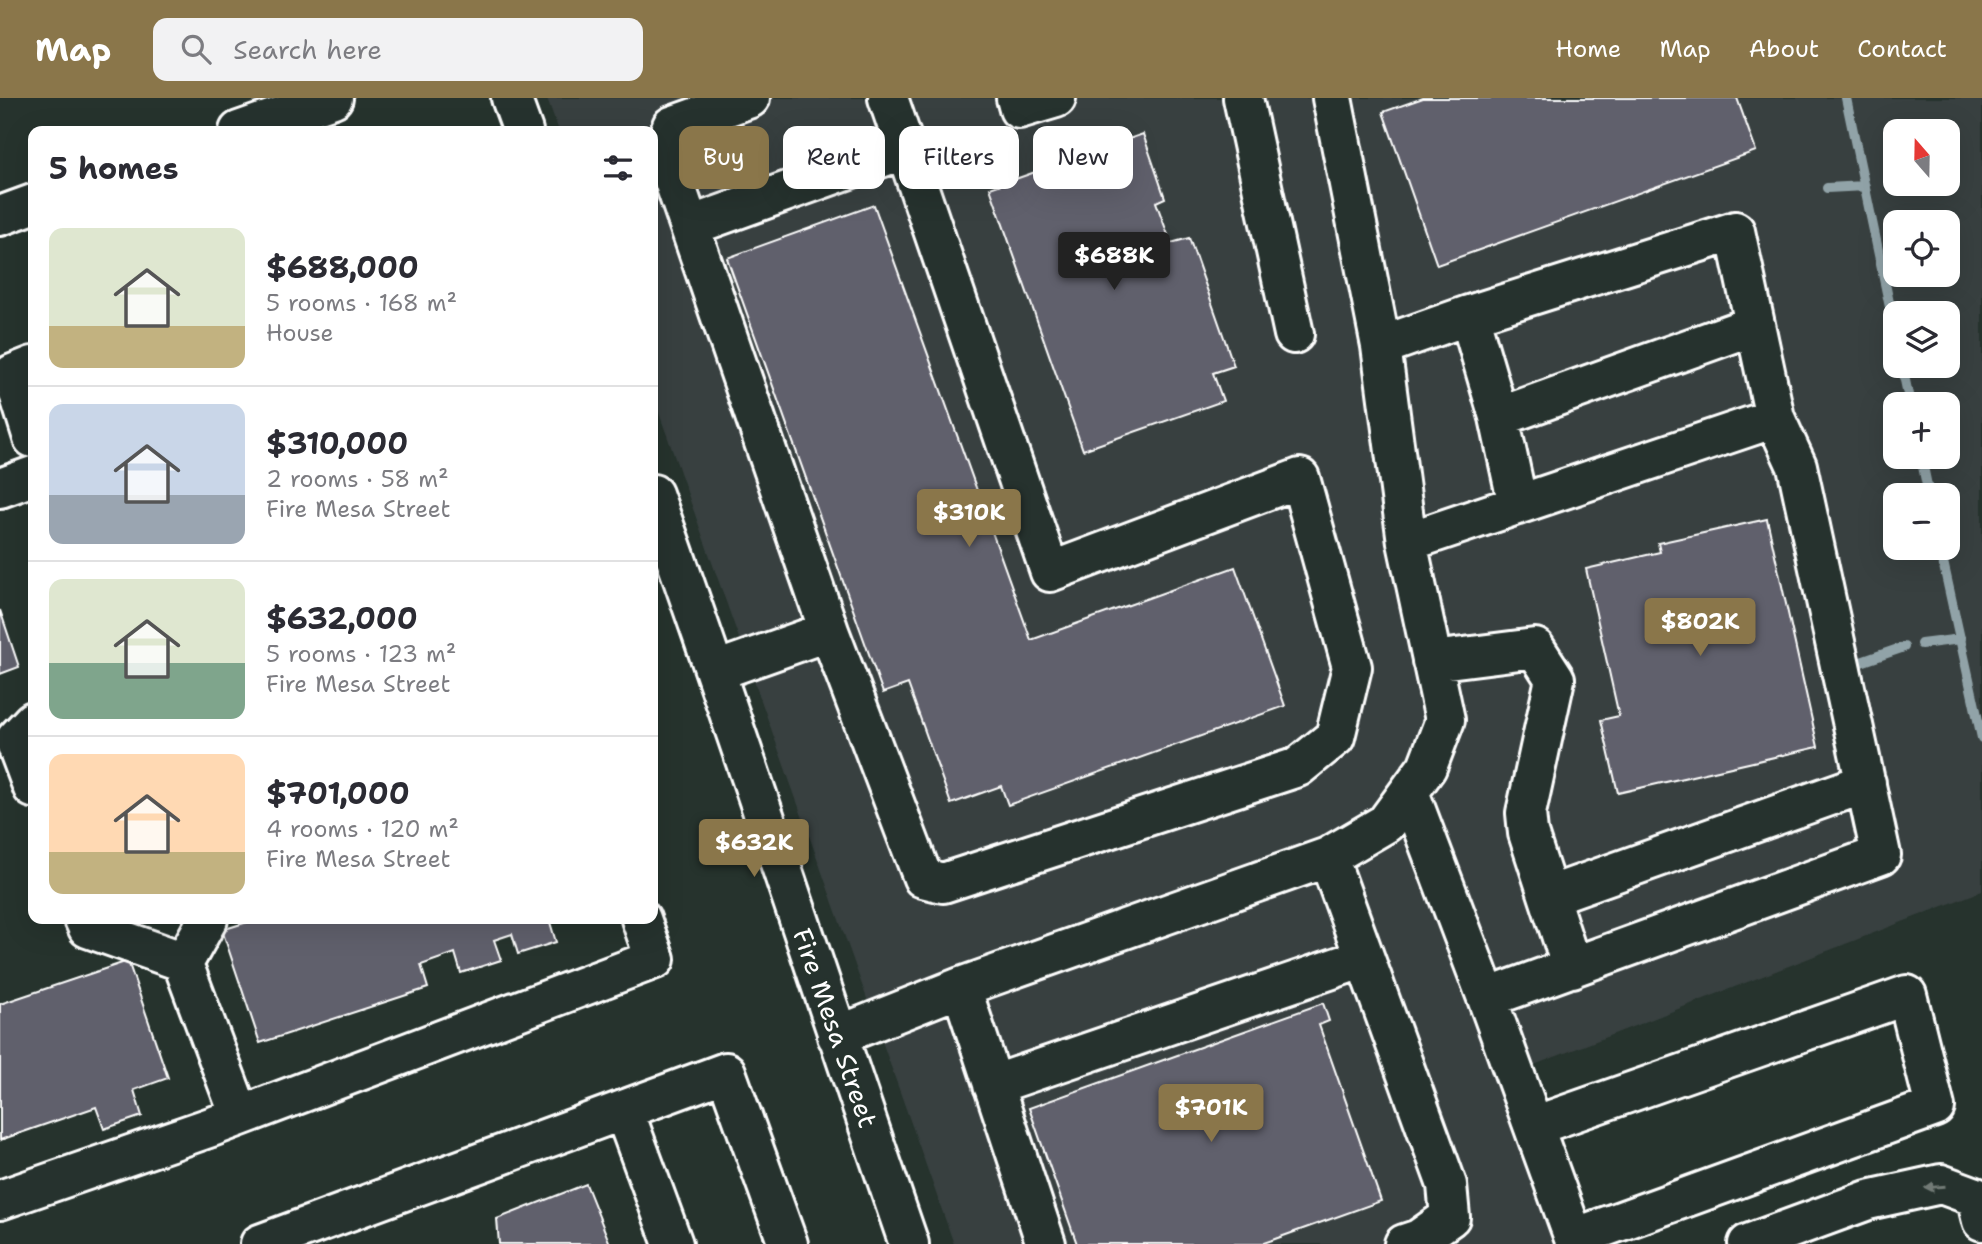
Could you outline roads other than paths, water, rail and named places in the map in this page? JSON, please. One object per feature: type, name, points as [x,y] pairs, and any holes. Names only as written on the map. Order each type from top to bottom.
[{"type":"street","points":[[253,126],[333,98]]},
{"type":"street","points":[[511,98],[521,126]]},
{"type":"street","points":[[750,98],[672,126],[663,149],[828,631],[923,878],[943,883],[1298,767],[1335,737],[1352,667],[1300,478],[1050,572],[919,189]]},
{"type":"street","points":[[888,98],[899,131]]},
{"type":"street","points":[[1016,98],[1019,109],[1056,98]]},
{"type":"street","points":[[1243,98],[1294,334]]},
{"type":"street","points":[[837,1036],[961,987],[1328,857],[1386,822],[1427,767],[1445,720],[1407,542],[1381,346],[1332,98]]},
{"type":"street","points":[[691,226],[899,151]]},
{"type":"street","points":[[0,216],[28,206]]},
{"type":"street","points":[[1381,346],[1469,315],[1735,231],[1775,418],[1797,466],[1881,855],[1487,998]]},
{"type":"street","points":[[1469,315],[1500,417],[1518,505]]},
{"type":"street","points":[[1500,417],[1755,326]]},
{"type":"street","points":[[15,372],[28,420]]},
{"type":"street","points":[[1407,542],[1775,418]]},
{"type":"street","points":[[0,488],[28,478]]},
{"type":"street","name":"Fire Mesa Street","points":[[658,508],[716,671],[909,1244]]},
{"type":"street","points":[[716,671],[828,631]]},
{"type":"street","points":[[1432,661],[1535,648],[1555,679],[1526,813],[1528,833],[1572,968]]},
{"type":"street","points":[[28,726],[15,740],[28,775]]},
{"type":"street","points":[[1549,896],[1866,783]]},
{"type":"street","points":[[1409,792],[1574,1238],[1935,1107],[1907,995],[1534,1126]]},
{"type":"street","points":[[1328,857],[1447,1185],[1450,1217],[1419,1239],[1404,1244]]},
{"type":"street","points":[[86,924],[88,928],[182,961]]},
{"type":"street","points":[[182,961],[184,962],[205,924]]},
{"type":"street","points":[[0,1200],[240,1116],[654,959],[643,924]]},
{"type":"street","points":[[993,1085],[1364,958]]},
{"type":"street","points":[[182,961],[240,1116]]},
{"type":"street","points":[[961,987],[1046,1244]]},
{"type":"street","points":[[260,1244],[726,1072],[788,1244]]},
{"type":"street","points":[[624,1111],[673,1244]]},
{"type":"street","points":[[1748,1244],[1868,1200],[1941,1184],[1976,1197],[1982,1221]]},
{"type":"waterway","points":[[1846,98],[1889,301]]},
{"type":"waterway","points":[[1827,188],[1865,186]]},
{"type":"waterway","points":[[1905,378],[1907,392]]},
{"type":"waterway","points":[[1924,469],[1926,483]]},
{"type":"waterway","points":[[1943,560],[1982,738]]},
{"type":"waterway","points":[[1921,644],[1961,639]]},
{"type":"waterway","points":[[1861,662],[1904,647]]}]
